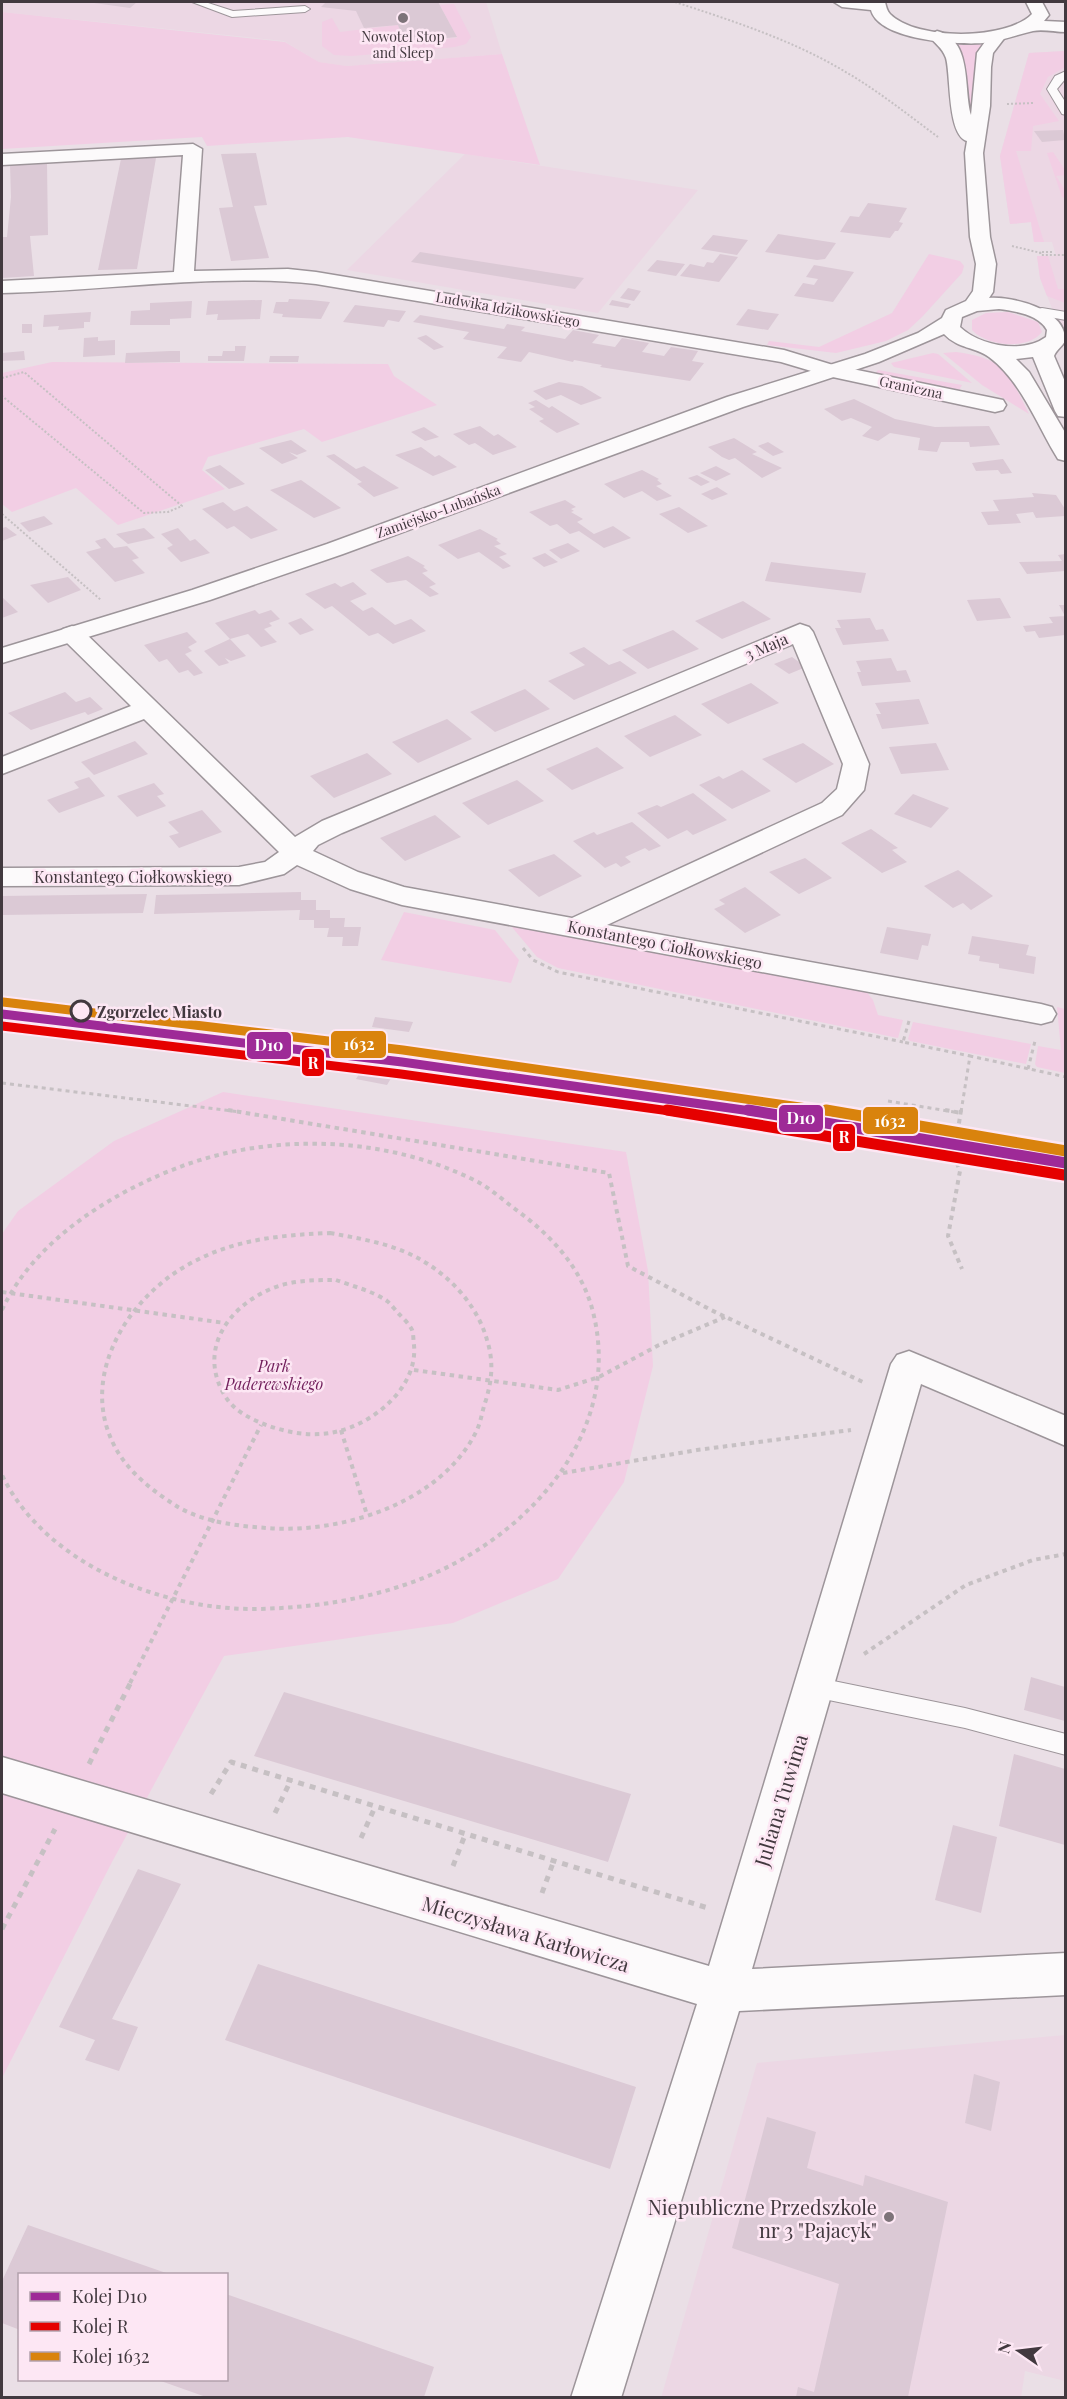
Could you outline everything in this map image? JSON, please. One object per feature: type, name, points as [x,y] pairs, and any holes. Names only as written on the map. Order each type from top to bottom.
[{"type":"street","points":[[842,2],[876,4],[877,11],[888,22],[909,30],[937,36],[998,36],[1032,26],[1065,27]]},
{"type":"street","points":[[1038,6],[1065,17]]},
{"type":"street","points":[[1032,26],[1040,18],[1038,6]]},
{"type":"street","points":[[937,36],[946,41],[955,59],[959,104],[974,153]]},
{"type":"street","points":[[973,305],[983,292],[986,264],[980,237],[974,153],[985,53],[998,36]]},
{"type":"street","points":[[2,159],[193,149],[184,277]]},
{"type":"street","points":[[986,264],[1012,299],[1020,305]]},
{"type":"street","name":"Ludwika Idzikowskiego","points":[[2,287],[184,277],[288,275],[333,279],[784,356],[828,370]]},
{"type":"street","points":[[973,305],[999,303],[1020,305],[1042,312],[1058,325],[1060,331],[1043,356],[1065,411]]},
{"type":"street","name":"Zamiejsko-Lubańska","points":[[2,656],[201,595],[335,549],[828,370],[872,358],[925,337],[949,322],[954,314],[973,305]]},
{"type":"street","points":[[949,322],[954,335],[987,349],[1018,372],[1058,433],[1065,454]]},
{"type":"street","name":"Zamiejsko-Lubańska","points":[[872,358],[987,349],[1032,350],[1060,331]]},
{"type":"street","name":"Graniczna","points":[[828,370],[995,405]]},
{"type":"street","name":"3 Maja","points":[[296,853],[308,839],[332,827],[800,632],[856,764],[856,782],[848,796],[832,808],[578,927]]},
{"type":"street","name":"Konstantego Ciołkowskiego","points":[[72,634],[296,853],[331,873],[357,884],[402,896],[1041,1014]]},
{"type":"street","points":[[2,766],[149,708]]},
{"type":"street","name":"Konstantego Ciołkowskiego","points":[[2,877],[239,876],[274,868],[296,853]]},
{"type":"street","name":"Juliana Tuwima","points":[[596,2397],[723,1991],[909,1364],[1065,1432]]},
{"type":"street","name":"Mieczysława Karłowicza","points":[[2,1774],[72,1797],[723,1991],[1065,1974]]},
{"type":"lane","points":[[199,2],[232,14],[305,9]]},
{"type":"lane","points":[[1065,74],[1059,78],[1052,89],[1065,112]]},
{"type":"lane","points":[[814,1687],[965,1718],[1065,1745]]},
{"type":"path","points":[[675,2],[764,33],[830,62],[876,91],[938,136],[974,153]]},
{"type":"path","points":[[1005,105],[1058,102]]},
{"type":"path","points":[[1010,245],[1041,253],[1065,255]]},
{"type":"path","points":[[1041,253],[1052,252]]},
{"type":"path","points":[[2,378],[24,372],[182,506],[168,512],[144,513],[55,437],[2,396]]},
{"type":"path","points":[[2,514],[100,598],[117,620]]},
{"type":"path","points":[[496,913],[533,960],[549,970],[1065,1077]]},
{"type":"path","points":[[903,1042],[909,1021]]},
{"type":"path","points":[[962,1269],[948,1236],[960,1171],[954,1156],[970,1056]]},
{"type":"path","points":[[2,1083],[267,1115],[609,1173],[628,1266],[726,1317],[867,1384]]},
{"type":"path","points":[[888,1101],[961,1113]]},
{"type":"path","points":[[2,1310],[10,1293],[58,1235],[123,1189],[199,1158],[282,1143],[365,1146],[443,1165],[510,1200],[561,1249],[593,1310],[599,1377],[588,1426],[563,1473],[511,1529],[439,1573],[354,1602],[263,1611],[172,1600],[106,1576],[50,1539],[9,1492],[2,1475]]},
{"type":"path","points":[[879,1144],[954,1156]]},
{"type":"path","points":[[330,1233],[386,1244],[433,1267],[469,1300],[489,1342],[491,1382],[477,1430],[446,1470],[402,1502],[347,1523],[287,1531],[229,1525],[177,1506],[136,1476],[110,1437],[100,1395],[108,1352],[133,1308],[168,1276],[218,1250],[273,1236],[330,1233]]},
{"type":"path","points":[[336,1280],[366,1287],[391,1302],[408,1322],[417,1345],[414,1370],[404,1390],[388,1407],[366,1421],[341,1430],[313,1434],[286,1432],[261,1425],[237,1411],[220,1392],[212,1369],[214,1345],[225,1323],[246,1303],[283,1286],[304,1281],[336,1280]]},
{"type":"path","points":[[2,1292],[133,1308],[225,1323]]},
{"type":"path","points":[[414,1370],[558,1390],[599,1377],[659,1345],[726,1317]]},
{"type":"path","points":[[2,1929],[72,1797],[261,1425]]},
{"type":"path","points":[[563,1473],[697,1449],[860,1429]]},
{"type":"path","points":[[341,1430],[367,1515]]},
{"type":"path","points":[[855,1660],[966,1585],[1033,1560],[1065,1554]]},
{"type":"path","points":[[211,1794],[231,1762],[710,1909]]},
{"type":"path","points":[[275,1813],[291,1780]]},
{"type":"path","points":[[361,1838],[375,1807]]},
{"type":"path","points":[[453,1866],[465,1835]]},
{"type":"path","points":[[542,1893],[553,1862]]},
{"type":"shaded area","points":[[2,2],[486,2],[502,54],[347,66],[319,62],[284,41],[2,12]]},
{"type":"shaded area","points":[[1065,51],[1065,341],[1040,278],[1037,256],[1056,256],[1052,242],[1034,242],[1031,222],[1010,224],[1000,156],[1029,53]]},
{"type":"shaded area","points":[[465,154],[698,190],[598,313],[347,270]]},
{"type":"shaded area","name":"Niepubliczne Przedszkole nr 3 \"Pajacyk\"","points":[[1065,2035],[1065,2381],[1025,2371],[1021,2398],[661,2398],[757,2063]]},
{"type":"green space","points":[[454,4],[471,37],[466,44],[455,47],[352,56],[334,55],[322,46],[322,22],[332,18],[340,32],[398,25],[404,42],[457,38],[440,5]]},
{"type":"green space","points":[[2,12],[285,42],[319,62],[347,66],[502,54],[540,165],[348,137],[207,146],[202,137],[2,149]]},
{"type":"green space","points":[[957,41],[984,42],[973,107],[969,106]]},
{"type":"green space","points":[[1065,51],[1065,67],[1048,77],[1040,94],[1059,121],[1033,126],[1031,151],[1016,151],[1044,242],[1034,242],[1031,222],[1010,224],[1000,156],[1029,53]]},
{"type":"green space","points":[[1053,152],[1065,170],[1065,175],[1056,176],[1065,190],[1065,198],[1062,197],[1047,153]]},
{"type":"green space","points":[[929,254],[960,261],[964,266],[962,273],[908,330],[886,341],[836,353],[767,345],[769,341],[819,347],[892,313]]},
{"type":"green space","points":[[1037,256],[1048,256],[1058,289],[1065,289],[1065,303],[1047,296],[1040,278]]},
{"type":"green space","points":[[1008,312],[1038,322],[1042,332],[1027,342],[1007,344],[987,340],[972,330],[972,320],[986,313]]},
{"type":"green space","points":[[956,352],[973,355],[996,364],[1010,378],[1029,414],[982,385],[943,353]]},
{"type":"green space","points":[[933,353],[938,354],[972,383],[894,367],[891,363]]},
{"type":"green space","points":[[52,362],[388,364],[394,376],[437,405],[322,442],[304,429],[208,457],[202,470],[225,489],[118,525],[76,488],[12,512],[2,504],[2,373]]},
{"type":"green space","points":[[878,370],[962,385],[958,392],[874,375]]},
{"type":"green space","points":[[404,912],[495,930],[519,960],[511,983],[381,960]]},
{"type":"green space","points":[[511,926],[865,990],[873,1000],[878,1015],[903,1020],[898,1038],[558,968],[537,957]]},
{"type":"green space","points":[[1057,1007],[1065,1009],[1065,1073],[1037,1067],[1035,1064],[1038,1046],[1061,1050]]},
{"type":"green space","points":[[913,1022],[1031,1044],[1026,1064],[910,1041],[908,1039]]},
{"type":"green space","name":"Park Paderewskiego","points":[[223,1092],[626,1152],[648,1271],[653,1366],[624,1482],[558,1579],[453,1623],[224,1656],[112,1862],[2,2078],[2,1234],[18,1211],[114,1141]]},
{"type":"building","points":[[87,2],[137,2],[130,8]]},
{"type":"building","name":"Nowotel Stop and Sleep","points":[[326,2],[438,2],[457,37],[404,42],[398,25],[364,28],[356,11],[321,7]]},
{"type":"building","points":[[1063,130],[1065,140],[1042,142],[1034,131]]},
{"type":"building","points":[[256,153],[267,205],[254,206],[269,258],[231,261],[219,208],[233,207],[221,154]]},
{"type":"building","points":[[156,158],[137,269],[98,270],[121,159]]},
{"type":"building","points":[[47,164],[48,235],[30,236],[34,276],[2,278],[2,237],[7,237],[11,197],[10,165]]},
{"type":"building","points":[[868,203],[907,208],[899,222],[903,223],[890,238],[840,232],[850,216],[859,217]]},
{"type":"building","points":[[778,234],[836,243],[825,259],[817,260],[765,252]]},
{"type":"building","points":[[713,235],[748,240],[737,255],[701,249]]},
{"type":"building","points":[[420,252],[584,278],[575,289],[411,262]]},
{"type":"building","points":[[720,254],[738,257],[719,282],[680,276],[690,264],[704,267],[707,262],[713,263]]},
{"type":"building","points":[[657,260],[685,264],[676,276],[647,271]]},
{"type":"building","points":[[814,265],[854,272],[833,302],[794,296],[803,283],[814,285],[818,279],[806,277]]},
{"type":"building","points":[[628,288],[641,291],[634,301],[620,298]]},
{"type":"building","points":[[289,299],[330,302],[321,319],[282,317],[283,314],[273,313],[276,302],[288,302]]},
{"type":"building","points":[[262,300],[260,319],[217,320],[218,314],[206,315],[208,301]]},
{"type":"building","points":[[612,300],[631,304],[628,308],[609,305]]},
{"type":"building","points":[[192,301],[191,318],[170,319],[170,325],[130,325],[131,311],[150,310],[150,303]]},
{"type":"building","points":[[355,305],[406,311],[399,322],[388,320],[384,327],[343,322]]},
{"type":"building","points":[[748,309],[779,314],[768,330],[736,325]]},
{"type":"building","points":[[91,312],[90,322],[84,322],[84,328],[58,330],[59,326],[43,327],[44,315]]},
{"type":"building","points":[[420,315],[504,329],[507,324],[525,327],[521,331],[565,339],[573,330],[599,335],[592,343],[615,347],[622,338],[649,343],[642,352],[664,356],[671,347],[698,351],[692,361],[704,363],[690,381],[600,367],[602,365],[574,360],[573,362],[529,352],[521,362],[497,358],[507,347],[463,339],[469,332],[413,322]]},
{"type":"building","points":[[22,324],[32,324],[32,333],[22,333]]},
{"type":"building","points":[[426,335],[444,347],[434,350],[417,338]]},
{"type":"building","points":[[98,337],[98,341],[115,340],[115,355],[83,357],[84,338]]},
{"type":"building","points":[[235,346],[246,346],[244,361],[208,361],[208,356],[222,356],[223,351],[235,351]]},
{"type":"building","points":[[24,351],[25,360],[2,361],[2,353]]},
{"type":"building","points":[[180,351],[180,362],[125,363],[126,353]]},
{"type":"building","points":[[270,356],[299,356],[298,362],[269,362]]},
{"type":"building","points":[[559,382],[582,386],[602,398],[581,405],[561,395],[546,400],[533,391]]},
{"type":"building","points":[[854,399],[895,419],[935,427],[989,426],[1000,445],[970,447],[969,442],[941,442],[937,452],[918,450],[920,438],[890,433],[878,441],[862,436],[872,427],[851,418],[842,421],[824,409]]},
{"type":"building","points":[[536,400],[549,408],[552,406],[580,424],[557,433],[539,421],[544,419],[529,409],[535,407],[528,403]]},
{"type":"building","points":[[480,426],[494,436],[498,434],[517,447],[493,455],[475,443],[469,445],[453,434]]},
{"type":"building","points":[[424,427],[439,437],[425,441],[411,432]]},
{"type":"building","points":[[734,438],[757,452],[752,454],[782,468],[762,478],[735,458],[729,460],[708,447]]},
{"type":"building","points":[[291,440],[307,451],[297,455],[289,452],[298,458],[282,464],[259,448]]},
{"type":"building","points":[[768,442],[784,452],[773,456],[758,446]]},
{"type":"building","points":[[421,447],[435,457],[439,455],[457,467],[433,476],[395,455]]},
{"type":"building","points":[[334,454],[356,469],[364,466],[399,488],[374,497],[357,484],[362,482],[326,456]]},
{"type":"building","points":[[1003,459],[1012,473],[1001,474],[998,470],[976,471],[972,463]]},
{"type":"building","points":[[220,465],[245,484],[229,489],[205,470]]},
{"type":"building","points":[[716,466],[731,474],[716,481],[700,473]]},
{"type":"building","points":[[642,470],[659,479],[657,480],[662,484],[656,486],[672,496],[657,501],[642,491],[624,498],[604,484]]},
{"type":"building","points":[[697,475],[710,482],[701,486],[688,478]]},
{"type":"building","points":[[301,480],[341,508],[314,518],[270,490]]},
{"type":"building","points":[[717,487],[728,494],[712,500],[701,494]]},
{"type":"building","points":[[1032,493],[1056,495],[1065,509],[1065,516],[1036,518],[1033,512],[1016,514],[1021,523],[988,525],[981,512],[999,511],[993,500],[1034,497]]},
{"type":"building","points":[[565,500],[576,507],[571,509],[574,511],[571,512],[583,519],[577,522],[594,534],[613,526],[631,538],[604,548],[579,531],[570,534],[557,524],[550,526],[529,512]]},
{"type":"building","points":[[223,502],[234,511],[247,506],[278,530],[251,539],[234,526],[227,529],[202,509]]},
{"type":"building","points":[[679,507],[708,526],[688,533],[659,514]]},
{"type":"building","points":[[44,516],[53,524],[29,532],[20,523]]},
{"type":"building","points":[[6,527],[17,535],[2,541],[2,528]]},
{"type":"building","points":[[144,528],[155,538],[128,544],[116,534]]},
{"type":"building","points":[[178,528],[190,541],[195,539],[210,553],[181,562],[167,548],[173,545],[161,534]]},
{"type":"building","points":[[480,529],[498,539],[496,540],[501,544],[494,546],[507,554],[499,557],[511,566],[503,569],[479,552],[458,559],[438,545]]},
{"type":"building","points":[[105,538],[114,548],[127,546],[139,558],[132,560],[145,573],[115,582],[86,552],[101,548],[95,541]]},
{"type":"building","points":[[568,543],[580,551],[561,559],[549,550]]},
{"type":"building","points":[[545,553],[558,562],[544,567],[532,558]]},
{"type":"building","points":[[1065,554],[1065,571],[1027,574],[1019,562],[1062,561],[1058,555]]},
{"type":"building","points":[[408,556],[425,566],[423,567],[428,571],[422,573],[436,584],[429,587],[439,594],[430,597],[406,580],[387,583],[370,570]]},
{"type":"building","points":[[771,562],[866,573],[861,593],[765,581]]},
{"type":"building","points":[[68,577],[81,590],[48,603],[30,585]]},
{"type":"building","points":[[353,582],[367,594],[350,601],[363,611],[372,607],[395,625],[411,619],[426,631],[393,644],[378,633],[369,636],[332,606],[325,609],[305,594],[335,583],[341,587]]},
{"type":"building","points":[[2,597],[18,612],[2,618]]},
{"type":"building","points":[[1000,598],[1011,618],[977,621],[967,600]]},
{"type":"building","points":[[743,601],[771,619],[722,639],[695,621]]},
{"type":"building","points":[[1059,605],[1065,605],[1065,616]]},
{"type":"building","points":[[255,610],[259,614],[271,610],[280,619],[269,623],[272,626],[264,629],[277,642],[261,647],[248,634],[230,639],[215,623]]},
{"type":"building","points":[[1065,616],[1065,635],[1039,638],[1035,631],[1026,632],[1023,626],[1053,623],[1049,617]]},
{"type":"building","points":[[301,618],[314,630],[300,635],[288,623]]},
{"type":"building","points":[[870,618],[876,630],[883,629],[889,641],[843,645],[835,628],[841,628],[837,620]]},
{"type":"building","points":[[673,630],[699,649],[648,669],[622,650]]},
{"type":"building","points":[[187,632],[197,642],[188,647],[192,651],[185,654],[203,673],[194,676],[188,670],[179,673],[167,659],[159,662],[144,645]]},
{"type":"building","points":[[230,639],[246,656],[231,661],[225,658],[229,663],[219,666],[204,651]]},
{"type":"building","points":[[584,647],[609,665],[620,661],[637,673],[574,700],[548,681],[585,665],[569,653]]},
{"type":"building","points":[[792,657],[806,667],[789,674],[774,664]]},
{"type":"building","points":[[891,658],[897,671],[906,670],[911,682],[862,686],[857,672],[861,672],[856,661]]},
{"type":"building","points":[[751,683],[779,703],[728,724],[701,704]]},
{"type":"building","points":[[525,689],[550,709],[495,732],[470,712]]},
{"type":"building","points":[[65,692],[76,702],[90,697],[103,709],[88,715],[85,712],[31,730],[8,713]]},
{"type":"building","points":[[919,699],[929,724],[882,729],[876,714],[881,714],[875,703]]},
{"type":"building","points":[[675,715],[702,735],[650,757],[624,736]]},
{"type":"building","points":[[447,719],[472,739],[418,763],[392,742]]},
{"type":"building","points":[[135,741],[148,754],[94,775],[81,762]]},
{"type":"building","points":[[803,743],[834,764],[796,783],[762,759]]},
{"type":"building","points":[[936,743],[949,770],[901,774],[889,747]]},
{"type":"building","points":[[597,747],[624,768],[572,790],[546,769]]},
{"type":"building","points":[[367,753],[392,774],[334,798],[310,776]]},
{"type":"building","points":[[742,770],[771,791],[732,809],[699,785],[719,776],[723,779]]},
{"type":"building","points":[[89,777],[105,796],[59,813],[47,800],[79,788],[74,782]]},
{"type":"building","points":[[517,780],[544,801],[488,825],[462,803]]},
{"type":"building","points":[[154,783],[164,794],[157,796],[166,806],[137,817],[117,796]]},
{"type":"building","points":[[693,793],[727,820],[693,835],[687,830],[668,839],[637,813],[657,805],[661,807]]},
{"type":"building","points":[[913,794],[949,808],[931,828],[894,814]]},
{"type":"building","points":[[202,810],[222,832],[179,848],[169,836],[179,833],[168,822]]},
{"type":"building","points":[[435,815],[461,837],[405,861],[380,838]]},
{"type":"building","points":[[632,822],[661,846],[649,851],[645,848],[625,857],[631,862],[621,867],[616,863],[605,868],[573,841],[594,832],[597,835]]},
{"type":"building","points":[[871,829],[898,848],[892,850],[907,862],[882,873],[841,843]]},
{"type":"building","points":[[554,854],[582,876],[539,897],[508,870]]},
{"type":"building","points":[[805,858],[832,878],[799,894],[769,872]]},
{"type":"building","points":[[958,870],[993,896],[971,910],[963,903],[953,908],[924,886]]},
{"type":"building","points":[[745,887],[781,915],[745,933],[714,909],[725,904],[719,900]]},
{"type":"building","points":[[301,892],[301,900],[316,900],[316,910],[330,910],[330,918],[345,918],[344,927],[361,927],[358,946],[342,946],[343,937],[327,937],[329,928],[314,928],[314,920],[299,920],[300,910],[154,914],[156,895]]},
{"type":"building","points":[[147,894],[143,913],[2,915],[2,896]]},
{"type":"building","points":[[887,927],[931,934],[928,946],[922,945],[918,960],[880,953]]},
{"type":"building","points":[[972,936],[1029,945],[1026,955],[1036,957],[1034,974],[999,968],[999,964],[979,961],[980,956],[968,954]]},
{"type":"building","points":[[375,1017],[413,1022],[409,1032],[372,1027]]},
{"type":"building","points":[[362,1069],[393,1075],[387,1085],[356,1079]]},
{"type":"building","points":[[1031,1677],[1065,1687],[1065,1721],[1024,1710]]},
{"type":"building","points":[[284,1692],[631,1794],[608,1862],[254,1756]]},
{"type":"building","points":[[1014,1754],[1065,1769],[1065,1845],[999,1826]]},
{"type":"building","points":[[953,1825],[997,1837],[981,1913],[935,1900]]},
{"type":"building","points":[[138,1869],[181,1884],[112,2019],[138,2027],[119,2071],[85,2060],[95,2040],[59,2027]]},
{"type":"building","points":[[258,1964],[636,2087],[610,2169],[225,2040]]},
{"type":"building","points":[[974,2074],[1000,2082],[991,2131],[965,2123]]},
{"type":"building","points":[[767,2117],[816,2132],[807,2168],[863,2186],[865,2175],[948,2202],[908,2397],[796,2397],[798,2387],[814,2392],[839,2284],[732,2248]]},
{"type":"building","points":[[28,2225],[166,2273],[18,2273],[18,2329],[2,2323],[2,2281]]},
{"type":"building","points":[[228,2295],[434,2367],[424,2397],[206,2397],[161,2381],[228,2381]]},
{"type":"rail line","name":"1632","points":[[3,1002],[270,1033],[668,1086],[1066,1151]]},
{"type":"rail line","name":"D10","points":[[2,1014],[269,1045],[668,1098],[1066,1163]]},
{"type":"rail line","name":"R","points":[[2,1026],[268,1057],[667,1110],[1064,1175]]},
{"type":"place","name":"Nowotel Stop and Sleep","points":[[403,18]]},
{"type":"place","name":"Zgorzelec Miasto","points":[[81,1011]]},
{"type":"place","name":"Niepubliczne Przedszkole nr 3 \"Pajacyk\"","points":[[889,2217]]}]
